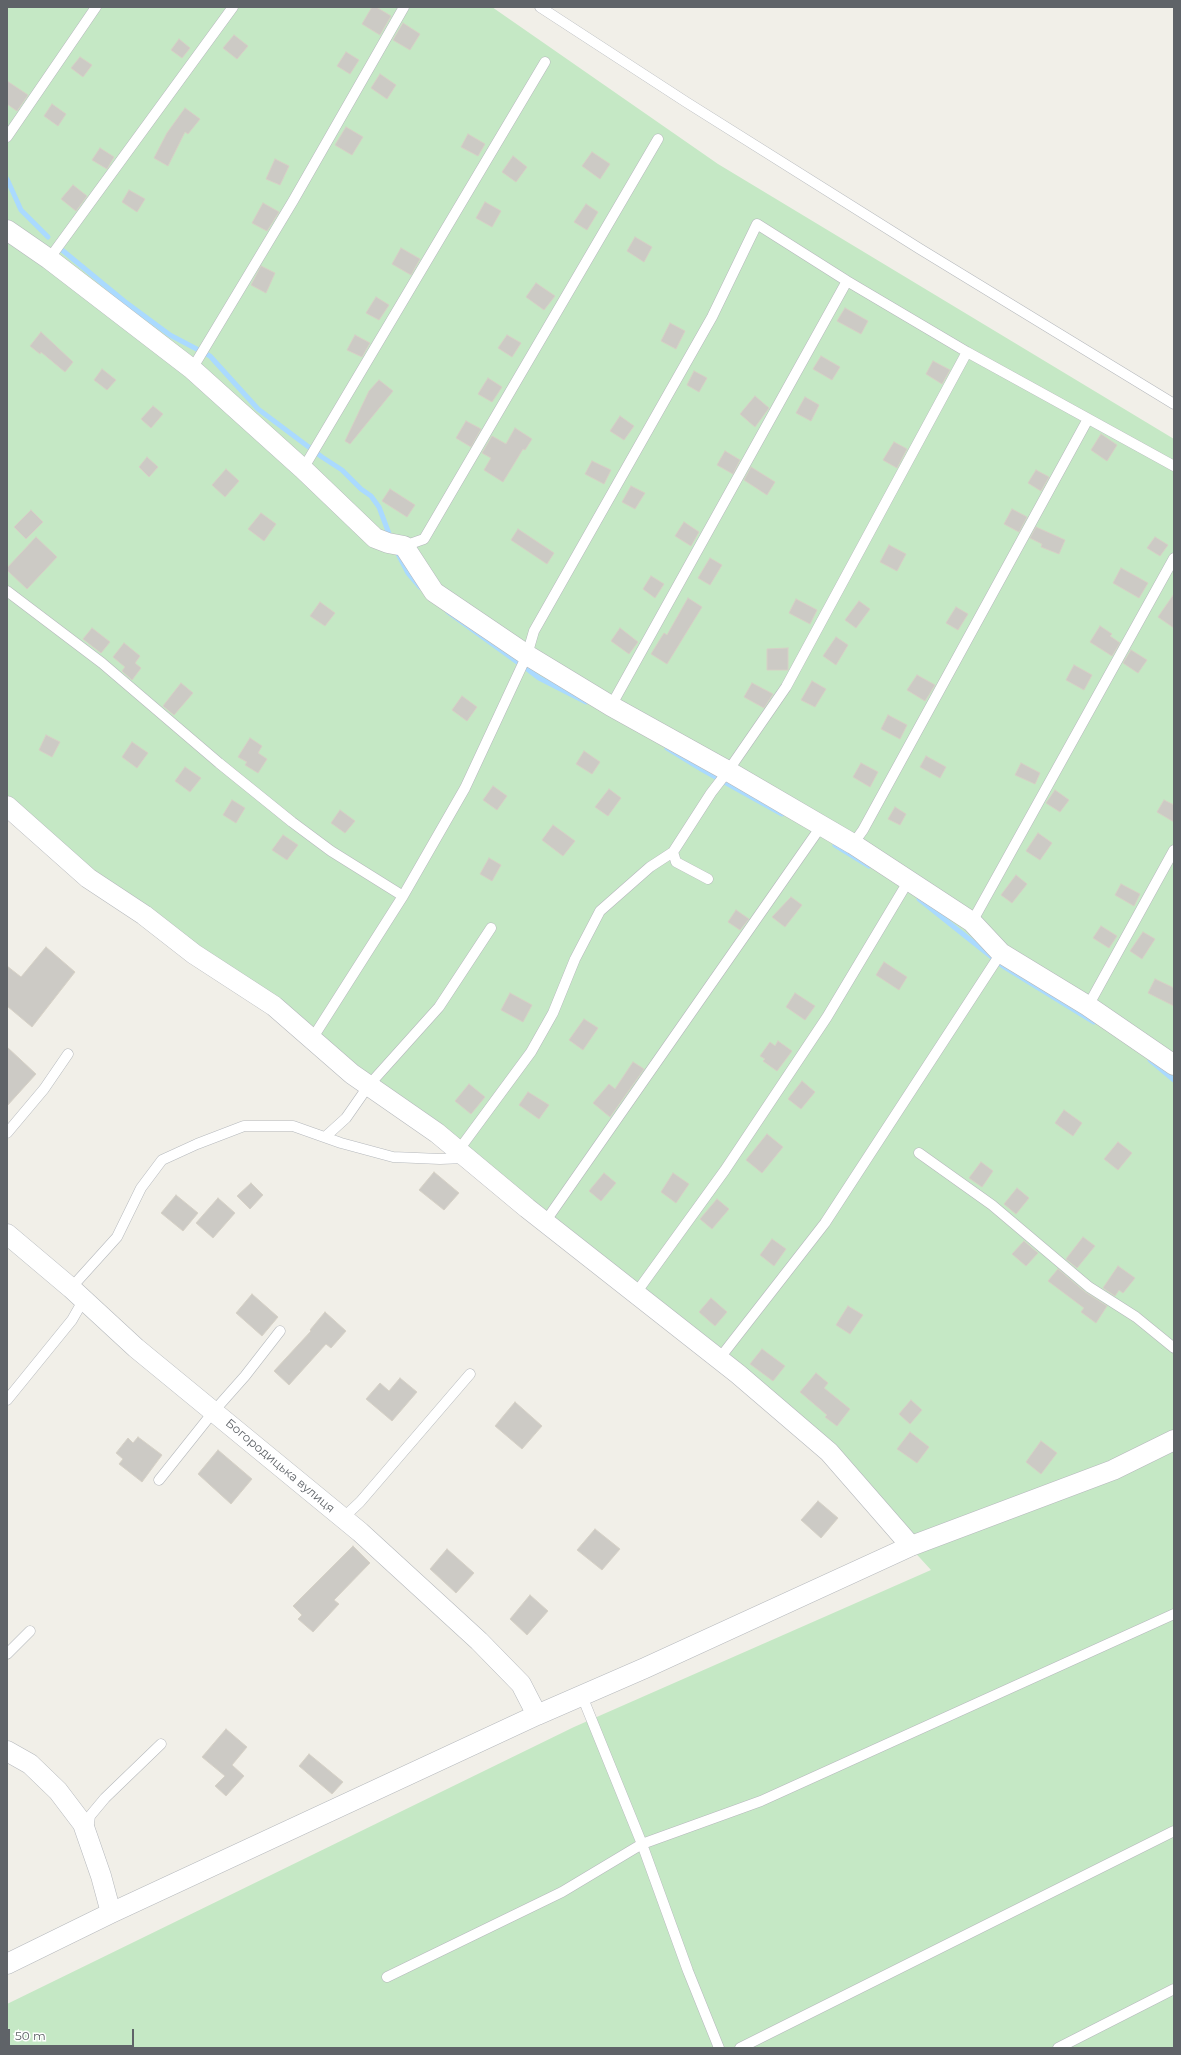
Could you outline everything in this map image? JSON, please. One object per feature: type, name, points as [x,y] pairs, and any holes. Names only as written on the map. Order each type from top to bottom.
[{"type":"street","points":[[7,230],[195,364],[306,463],[375,538],[397,545],[434,592],[527,655],[723,777],[822,826],[909,880],[972,922],[997,958],[1088,1006],[1174,1065]]},
{"type":"street","points":[[7,806],[88,878],[144,915],[194,954],[274,1006],[352,1074],[437,1133],[545,1222],[719,1359],[829,1452],[867,1498],[912,1546]]},
{"type":"street","name":"Богородицька вулиця","points":[[7,1234],[77,1293],[136,1348],[343,1518],[479,1641],[520,1684],[537,1715]]},
{"type":"street","points":[[7,1964],[111,1913],[537,1715],[912,1546],[1113,1470],[1174,1440]]},
{"type":"street","points":[[7,1751],[30,1764],[58,1791],[83,1824],[101,1876],[111,1913]]},
{"type":"lane","points":[[7,137],[96,7]]},
{"type":"lane","points":[[49,260],[233,7]]},
{"type":"lane","points":[[195,364],[293,201],[404,7]]},
{"type":"lane","points":[[540,7],[713,119],[920,249],[1174,404]]},
{"type":"lane","points":[[306,463],[545,62]]},
{"type":"lane","points":[[397,545],[424,539],[658,139]]},
{"type":"lane","points":[[312,1039],[403,896],[464,788],[527,655],[534,631],[712,317],[757,224],[846,281],[967,352],[1174,466]]},
{"type":"lane","points":[[610,706],[846,281]]},
{"type":"lane","points":[[7,1400],[72,1320],[77,1293],[117,1237],[141,1188],[162,1160],[197,1144],[244,1126],[293,1126],[392,1157],[440,1159],[462,1154],[531,1052],[553,1013],[575,959],[600,911],[650,867],[673,852],[786,687],[967,352]]},
{"type":"lane","points":[[852,844],[863,830],[1088,419]]},
{"type":"lane","points":[[972,922],[1174,558]]},
{"type":"lane","points":[[7,591],[102,663],[219,763],[292,822],[331,851],[403,896]]},
{"type":"lane","points":[[545,1222],[822,826]]},
{"type":"lane","points":[[1088,1006],[1174,850]]},
{"type":"lane","points":[[673,852],[676,862],[708,879]]},
{"type":"lane","points":[[636,1293],[725,1170],[827,1017],[909,880]]},
{"type":"lane","points":[[325,1137],[346,1118],[369,1085],[439,1007],[492,928]]},
{"type":"lane","points":[[719,1359],[825,1223],[997,958]]},
{"type":"lane","points":[[7,1133],[44,1089],[68,1054]]},
{"type":"lane","points":[[919,1154],[992,1205],[1089,1286],[1136,1317],[1174,1348]]},
{"type":"lane","points":[[159,1480],[280,1331]]},
{"type":"lane","points":[[343,1518],[360,1502],[470,1374]]},
{"type":"lane","points":[[387,1977],[562,1892],[642,1844],[761,1801],[1174,1614]]},
{"type":"lane","points":[[7,1654],[30,1631]]},
{"type":"lane","points":[[582,1696],[642,1844],[688,1971],[719,2048]]},
{"type":"lane","points":[[87,1836],[90,1816],[105,1798],[161,1744]]},
{"type":"lane","points":[[740,2048],[1174,1831]]},
{"type":"lane","points":[[1058,2048],[1174,1989]]},
{"type":"green space","points":[[7,7],[492,7],[718,164],[1174,439],[1174,2048],[7,2048],[7,2004],[574,1727],[931,1570],[824,1453],[7,806]]},
{"type":"building","points":[[372,7],[376,7],[391,16],[380,35],[362,24]]},
{"type":"building","points":[[403,23],[420,34],[410,50],[393,40]]},
{"type":"building","points":[[234,35],[248,46],[237,59],[223,48]]},
{"type":"building","points":[[179,39],[190,48],[182,58],[171,50]]},
{"type":"building","points":[[346,52],[359,60],[350,74],[337,66]]},
{"type":"building","points":[[80,57],[92,65],[83,77],[71,68]]},
{"type":"building","points":[[380,74],[396,85],[387,99],[371,88]]},
{"type":"building","points":[[7,81],[28,95],[17,111],[7,104]]},
{"type":"building","points":[[52,104],[66,114],[58,126],[44,116]]},
{"type":"building","points":[[185,108],[200,119],[188,134],[185,132],[168,166],[154,158],[167,133]]},
{"type":"building","points":[[346,127],[363,137],[352,155],[335,145]]},
{"type":"building","points":[[468,134],[485,144],[478,156],[461,147]]},
{"type":"building","points":[[100,148],[114,157],[107,169],[92,160]]},
{"type":"building","points":[[592,152],[610,164],[600,179],[582,166]]},
{"type":"building","points":[[513,156],[527,167],[516,182],[502,172]]},
{"type":"building","points":[[275,159],[289,166],[280,185],[266,179]]},
{"type":"building","points":[[73,185],[87,196],[76,211],[61,199]]},
{"type":"building","points":[[129,190],[145,199],[137,212],[122,202]]},
{"type":"building","points":[[485,202],[501,211],[492,227],[476,218]]},
{"type":"building","points":[[263,203],[279,212],[267,231],[252,223]]},
{"type":"building","points":[[586,204],[598,212],[587,230],[574,222]]},
{"type":"building","points":[[635,237],[652,247],[644,262],[627,251]]},
{"type":"building","points":[[401,248],[420,259],[411,275],[392,264]]},
{"type":"building","points":[[261,266],[275,273],[266,293],[251,285]]},
{"type":"building","points":[[536,283],[555,296],[544,310],[526,297]]},
{"type":"building","points":[[376,297],[389,305],[379,320],[366,313]]},
{"type":"building","points":[[845,308],[868,321],[861,334],[837,321]]},
{"type":"building","points":[[670,323],[685,331],[676,349],[661,341]]},
{"type":"building","points":[[41,332],[73,362],[65,372],[41,352],[40,354],[30,346]]},
{"type":"building","points":[[355,335],[370,343],[362,357],[347,350]]},
{"type":"building","points":[[507,335],[521,343],[512,357],[498,348]]},
{"type":"building","points":[[821,356],[840,367],[832,380],[813,369]]},
{"type":"building","points":[[933,361],[950,370],[942,384],[926,374]]},
{"type":"building","points":[[102,369],[116,380],[107,390],[94,380]]},
{"type":"building","points":[[694,371],[707,378],[699,392],[687,385]]},
{"type":"building","points":[[488,378],[502,387],[492,402],[478,394]]},
{"type":"building","points":[[379,380],[393,391],[350,444],[345,441],[369,391]]},
{"type":"building","points":[[755,396],[769,408],[755,427],[740,414]]},
{"type":"building","points":[[805,397],[819,405],[811,421],[796,413]]},
{"type":"building","points":[[153,406],[163,414],[151,428],[141,419]]},
{"type":"building","points":[[620,416],[634,426],[624,440],[610,431]]},
{"type":"building","points":[[466,421],[481,429],[471,447],[456,438]]},
{"type":"building","points":[[515,428],[532,439],[525,450],[523,449],[503,482],[484,470],[491,458],[482,453],[492,436],[506,444]]},
{"type":"building","points":[[1101,434],[1117,445],[1107,461],[1091,450]]},
{"type":"building","points":[[894,442],[907,449],[897,468],[883,460]]},
{"type":"building","points":[[725,451],[740,460],[733,474],[717,465]]},
{"type":"building","points":[[147,457],[158,467],[149,477],[139,467]]},
{"type":"building","points":[[592,461],[611,470],[604,484],[585,474]]},
{"type":"building","points":[[751,467],[775,482],[767,495],[744,480]]},
{"type":"building","points":[[226,469],[239,481],[225,497],[212,485]]},
{"type":"building","points":[[1036,470],[1049,477],[1041,491],[1028,483]]},
{"type":"building","points":[[631,486],[645,493],[635,509],[622,502]]},
{"type":"building","points":[[390,489],[415,505],[407,517],[382,501]]},
{"type":"building","points":[[1012,509],[1027,517],[1019,532],[1004,524]]},
{"type":"building","points":[[31,510],[43,522],[26,539],[14,527]]},
{"type":"building","points":[[261,513],[276,524],[264,541],[248,529]]},
{"type":"building","points":[[684,522],[699,532],[691,546],[675,536]]},
{"type":"building","points":[[1036,527],[1065,540],[1059,554],[1041,547],[1042,544],[1030,538]]},
{"type":"building","points":[[518,529],[554,553],[547,564],[511,540]]},
{"type":"building","points":[[36,537],[57,557],[27,589],[7,570],[7,568]]},
{"type":"building","points":[[1155,537],[1168,545],[1160,556],[1147,548]]},
{"type":"building","points":[[889,545],[906,554],[897,571],[880,562]]},
{"type":"building","points":[[710,558],[722,565],[710,585],[698,578]]},
{"type":"building","points":[[1121,568],[1148,583],[1139,598],[1113,583]]},
{"type":"building","points":[[651,576],[664,584],[655,598],[643,589]]},
{"type":"building","points":[[1174,594],[1174,628],[1158,617]]},
{"type":"building","points":[[688,598],[702,607],[667,664],[651,654],[664,633],[667,635]]},
{"type":"building","points":[[796,599],[817,610],[810,624],[789,613]]},
{"type":"building","points":[[859,601],[870,609],[856,628],[845,620]]},
{"type":"building","points":[[320,602],[335,613],[325,626],[310,616]]},
{"type":"building","points":[[956,607],[968,614],[958,630],[946,623]]},
{"type":"building","points":[[1100,626],[1112,634],[1110,636],[1120,643],[1112,656],[1090,642]]},
{"type":"building","points":[[92,628],[110,642],[101,653],[83,639]]},
{"type":"building","points":[[620,628],[638,642],[629,654],[611,641]]},
{"type":"building","points":[[836,637],[848,645],[836,665],[823,656]]},
{"type":"building","points":[[124,643],[140,656],[135,663],[141,668],[132,680],[122,671],[125,667],[113,657]]},
{"type":"building","points":[[788,648],[788,670],[767,670],[767,649]]},
{"type":"building","points":[[1131,650],[1147,660],[1138,673],[1123,663]]},
{"type":"building","points":[[1074,665],[1092,675],[1084,690],[1066,680]]},
{"type":"building","points":[[917,675],[935,685],[925,701],[907,690]]},
{"type":"building","points":[[812,681],[826,689],[815,707],[801,700]]},
{"type":"building","points":[[181,683],[193,693],[174,715],[163,706]]},
{"type":"building","points":[[752,683],[773,694],[764,708],[744,697]]},
{"type":"building","points":[[462,696],[477,707],[467,721],[452,710]]},
{"type":"building","points":[[888,715],[907,725],[900,739],[881,729]]},
{"type":"building","points":[[46,735],[60,742],[52,757],[39,750]]},
{"type":"building","points":[[250,738],[262,746],[258,753],[267,759],[258,773],[245,765],[247,762],[238,757]]},
{"type":"building","points":[[132,742],[148,753],[137,768],[122,757]]},
{"type":"building","points":[[584,751],[600,762],[592,774],[576,764]]},
{"type":"building","points":[[926,756],[946,767],[940,778],[920,767]]},
{"type":"building","points":[[861,763],[878,772],[870,787],[853,777]]},
{"type":"building","points":[[1021,763],[1040,773],[1035,784],[1015,775]]},
{"type":"building","points":[[185,767],[201,778],[190,792],[175,781]]},
{"type":"building","points":[[493,786],[507,796],[497,810],[483,800]]},
{"type":"building","points":[[609,789],[621,798],[608,816],[595,807]]},
{"type":"building","points":[[1055,790],[1069,800],[1060,812],[1046,803]]},
{"type":"building","points":[[232,800],[245,808],[236,823],[223,815]]},
{"type":"building","points":[[1164,800],[1174,805],[1174,822],[1157,812]]},
{"type":"building","points":[[895,807],[906,814],[900,825],[888,819]]},
{"type":"building","points":[[340,810],[355,821],[345,833],[331,823]]},
{"type":"building","points":[[553,825],[575,841],[563,856],[542,840]]},
{"type":"building","points":[[1038,833],[1052,843],[1040,860],[1026,851]]},
{"type":"building","points":[[283,835],[298,845],[287,860],[272,850]]},
{"type":"building","points":[[489,858],[501,865],[492,881],[480,874]]},
{"type":"building","points":[[1016,875],[1027,884],[1012,903],[1001,895]]},
{"type":"building","points":[[1121,884],[1140,894],[1134,906],[1115,895]]},
{"type":"building","points":[[791,897],[802,905],[785,927],[772,917]]},
{"type":"building","points":[[736,910],[749,919],[740,930],[728,922]]},
{"type":"building","points":[[1101,926],[1117,936],[1109,948],[1093,938]]},
{"type":"building","points":[[1143,932],[1155,939],[1142,959],[1130,951]]},
{"type":"building","points":[[46,947],[75,972],[32,1027],[7,1006],[7,966],[21,977]]},
{"type":"building","points":[[884,962],[907,977],[899,990],[876,975]]},
{"type":"building","points":[[1155,979],[1174,988],[1174,1006],[1148,993]]},
{"type":"building","points":[[510,993],[532,1005],[523,1022],[501,1010]]},
{"type":"building","points":[[795,993],[815,1006],[805,1020],[786,1007]]},
{"type":"building","points":[[584,1019],[598,1028],[583,1050],[569,1040]]},
{"type":"building","points":[[778,1041],[792,1051],[777,1071],[763,1061],[765,1059],[760,1056],[770,1042],[775,1046]]},
{"type":"building","points":[[7,1047],[36,1074],[7,1106]]},
{"type":"building","points":[[633,1062],[644,1069],[610,1117],[593,1103],[609,1084],[615,1089]]},
{"type":"building","points":[[802,1081],[815,1092],[801,1109],[788,1099]]},
{"type":"building","points":[[469,1084],[485,1097],[471,1114],[455,1101]]},
{"type":"building","points":[[528,1092],[549,1105],[539,1119],[519,1105]]},
{"type":"building","points":[[1064,1110],[1082,1123],[1073,1136],[1055,1123]]},
{"type":"building","points":[[767,1134],[783,1147],[762,1173],[746,1160]]},
{"type":"building","points":[[1118,1142],[1132,1153],[1118,1170],[1104,1159]]},
{"type":"building","points":[[981,1162],[993,1171],[982,1187],[969,1178]]},
{"type":"building","points":[[434,1172],[459,1193],[444,1210],[419,1190]]},
{"type":"building","points":[[604,1173],[616,1183],[601,1201],[589,1191]]},
{"type":"building","points":[[673,1173],[689,1184],[676,1203],[661,1192]]},
{"type":"building","points":[[251,1183],[263,1195],[250,1209],[237,1196]]},
{"type":"building","points":[[1017,1188],[1029,1198],[1016,1214],[1004,1204]]},
{"type":"building","points":[[176,1195],[198,1213],[183,1231],[161,1213]]},
{"type":"building","points":[[218,1198],[235,1213],[213,1238],[196,1223]]},
{"type":"building","points":[[717,1199],[729,1209],[712,1229],[700,1219]]},
{"type":"building","points":[[1083,1237],[1095,1246],[1077,1268],[1066,1259]]},
{"type":"building","points":[[772,1239],[786,1249],[774,1266],[760,1255]]},
{"type":"building","points":[[1024,1241],[1038,1253],[1026,1266],[1012,1254]]},
{"type":"building","points":[[1118,1266],[1135,1278],[1123,1293],[1119,1290],[1115,1296],[1103,1288]]},
{"type":"building","points":[[1058,1269],[1085,1292],[1107,1306],[1096,1323],[1081,1312],[1084,1308],[1048,1281]]},
{"type":"building","points":[[252,1294],[278,1317],[262,1336],[236,1313]]},
{"type":"building","points":[[711,1298],[727,1312],[715,1326],[699,1312]]},
{"type":"building","points":[[848,1306],[863,1315],[850,1334],[836,1325]]},
{"type":"building","points":[[325,1312],[346,1331],[331,1348],[326,1344],[289,1385],[274,1371],[311,1331],[310,1330]]},
{"type":"building","points":[[762,1349],[785,1366],[773,1381],[750,1364]]},
{"type":"building","points":[[816,1373],[828,1383],[824,1388],[850,1409],[837,1426],[825,1417],[827,1415],[800,1392]]},
{"type":"building","points":[[400,1378],[417,1392],[392,1421],[366,1399],[380,1383],[389,1391]]},
{"type":"building","points":[[911,1400],[922,1410],[910,1424],[899,1414]]},
{"type":"building","points":[[515,1402],[542,1426],[522,1449],[495,1426]]},
{"type":"building","points":[[910,1432],[929,1447],[917,1463],[897,1449]]},
{"type":"building","points":[[138,1437],[162,1455],[142,1482],[119,1464],[123,1459],[116,1453],[128,1438],[133,1443]]},
{"type":"building","points":[[1041,1441],[1057,1453],[1041,1474],[1026,1462]]},
{"type":"building","points":[[218,1450],[252,1479],[231,1504],[198,1474]]},
{"type":"building","points":[[818,1501],[838,1518],[821,1538],[801,1520]]},
{"type":"building","points":[[595,1529],[620,1549],[602,1570],[577,1550]]},
{"type":"building","points":[[353,1546],[370,1563],[334,1600],[339,1604],[313,1632],[298,1619],[302,1615],[293,1606]]},
{"type":"building","points":[[447,1549],[474,1573],[456,1593],[430,1569]]},
{"type":"building","points":[[530,1595],[548,1611],[527,1635],[510,1619]]},
{"type":"building","points":[[226,1729],[247,1747],[232,1765],[244,1776],[226,1796],[215,1786],[225,1776],[202,1757]]},
{"type":"building","points":[[309,1754],[343,1782],[332,1794],[299,1766]]},
{"type":"waterway","points":[[7,179],[21,210],[48,237]]},
{"type":"waterway","points":[[62,250],[124,301],[170,335],[210,356],[258,409],[322,457],[342,470],[361,489],[371,496],[379,507],[391,539]]},
{"type":"waterway","points":[[396,550],[408,573],[420,587]]},
{"type":"waterway","points":[[448,612],[520,664]]},
{"type":"waterway","points":[[526,668],[539,678],[586,702]]},
{"type":"waterway","points":[[667,748],[782,814]]},
{"type":"waterway","points":[[835,845],[869,866]]},
{"type":"waterway","points":[[919,899],[1003,966],[1094,1022]]},
{"type":"waterway","points":[[1150,1060],[1174,1080]]}]
